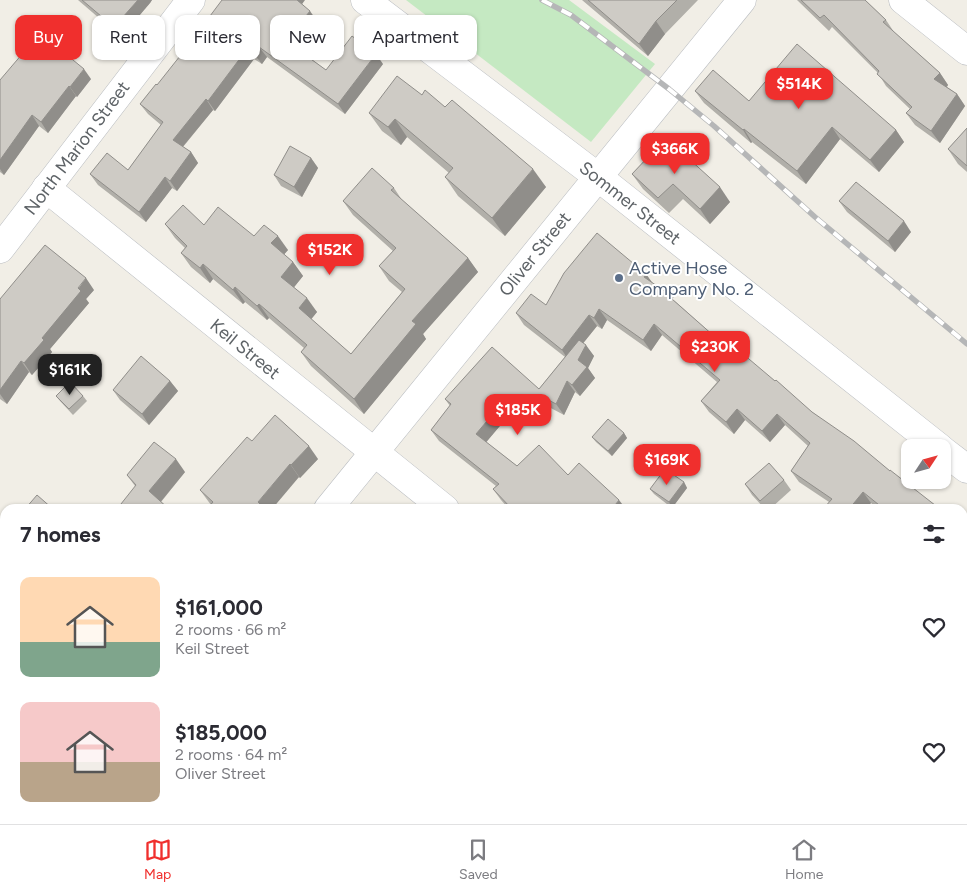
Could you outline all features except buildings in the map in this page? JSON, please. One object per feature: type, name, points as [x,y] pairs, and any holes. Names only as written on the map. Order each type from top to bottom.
[{"type":"street","name":"North Marion Street","points":[[0,249],[191,0]]},
{"type":"street","name":"Sommer Street","points":[[365,0],[598,177],[928,439]]},
{"type":"street","name":"Oliver Street","points":[[332,504],[742,0]]},
{"type":"street","points":[[903,0],[967,51]]},
{"type":"street","name":"Keil Street","points":[[46,188],[439,504]]},
{"type":"street","name":"Sommer Street","points":[[951,457],[967,469]]},
{"type":"green space","points":[[406,0],[569,0],[655,64],[591,142],[477,54],[477,15],[426,15]]},
{"type":"railway","points":[[542,0],[571,15],[669,89],[714,126],[815,217],[967,344]]},
{"type":"place","name":"Active Hose Company No. 2","points":[[619,278]]}]
